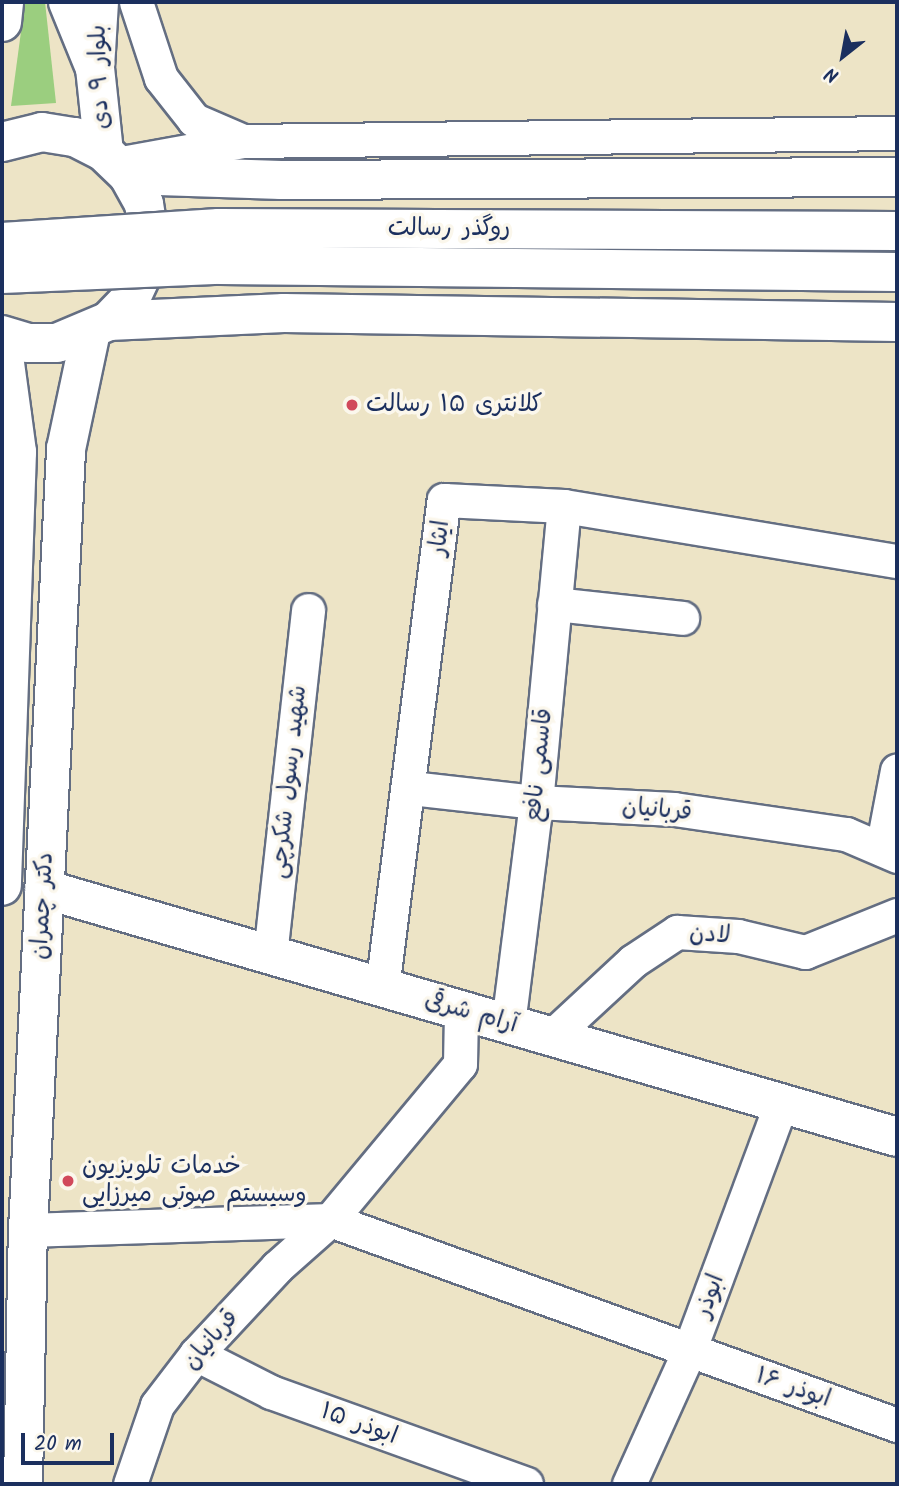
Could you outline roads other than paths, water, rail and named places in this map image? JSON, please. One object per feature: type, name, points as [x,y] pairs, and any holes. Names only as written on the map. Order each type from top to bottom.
[{"type":"main road","points":[[2,22],[4,2]]},
{"type":"main road","points":[[68,2],[95,68]]},
{"type":"main road","name":"بلوار ۹ دی","points":[[99,2],[95,68],[116,163]]},
{"type":"main road","points":[[2,142],[42,132],[75,137],[116,163],[144,204],[148,247],[145,268],[131,298],[100,326]]},
{"type":"main road","points":[[116,163],[281,180],[897,177]]},
{"type":"main road","points":[[281,180],[263,207],[254,243],[264,283],[284,313]]},
{"type":"main road","name":"روگذر رسالت","points":[[2,243],[219,228],[897,231]]},
{"type":"main road","name":"روگذر رسالت","points":[[2,274],[220,265],[897,272]]},
{"type":"main road","points":[[2,335],[28,342],[57,343],[100,326],[284,313],[897,322]]},
{"type":"main road","name":"دکتر چمران","points":[[23,1484],[29,1230],[66,449],[100,326]]},
{"type":"main road","name":"دکتر چمران","points":[[2,341],[7,413],[17,452],[2,886]]},
{"type":"main road","name":"آرام شرقی","points":[[44,890],[897,1137]]},
{"type":"street","points":[[136,2],[161,78],[194,120],[243,141]]},
{"type":"street","points":[[116,163],[243,141],[315,144],[897,133]]},
{"type":"street","name":"ایثار","points":[[382,988],[411,788],[444,500],[564,506],[897,561]]},
{"type":"street","name":"قاسمی نافع","points":[[508,1024],[536,802],[564,506]]},
{"type":"street","points":[[554,604],[682,618]]},
{"type":"street","name":"شهید رسول شکرچی","points":[[270,955],[308,610]]},
{"type":"street","points":[[890,853],[897,771]]},
{"type":"street","name":"قربانیان","points":[[411,788],[536,802],[674,809],[846,834],[890,853]]},
{"type":"street","name":"لادن","points":[[551,1037],[633,961],[677,932],[738,936],[805,952],[897,915]]},
{"type":"street","name":"قربانیان","points":[[130,1484],[157,1405],[196,1353],[277,1267],[330,1220],[460,1064],[461,1011]]},
{"type":"street","name":"ابوذر","points":[[629,1484],[689,1351],[781,1103]]},
{"type":"street","points":[[29,1230],[330,1220],[689,1351]]},
{"type":"street","name":"ابوذر ۱۶","points":[[689,1351],[897,1425]]},
{"type":"street","name":"ابوذر ۱۵","points":[[196,1353],[271,1392],[526,1484]]},
{"type":"place","name":"کلانتری ۱۵ رسالت","points":[[352,405]]},
{"type":"place","name":"خدمات تلویزیون وسیستم صوتی میرزایی","points":[[68,1181]]}]
